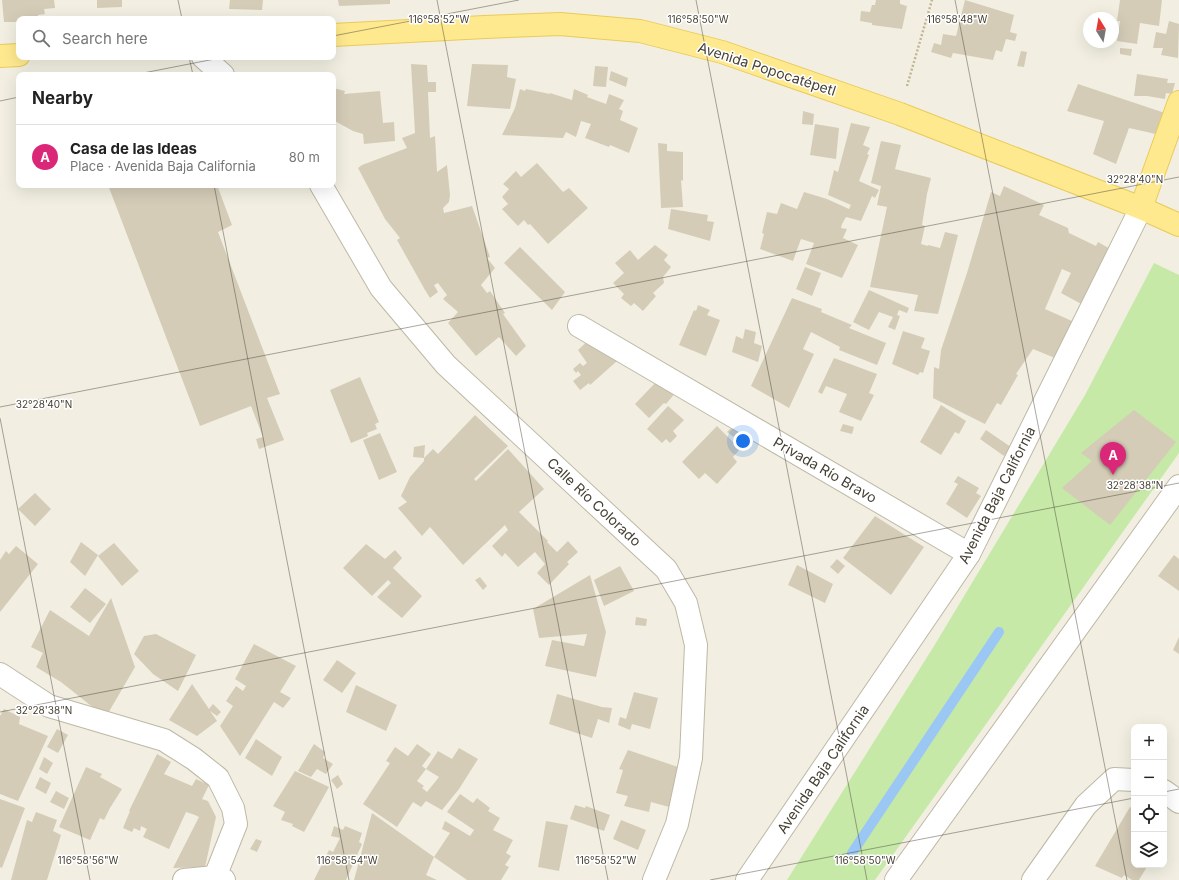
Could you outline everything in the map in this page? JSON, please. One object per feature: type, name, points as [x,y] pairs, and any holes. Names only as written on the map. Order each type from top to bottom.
[{"type":"main road","name":"Avenida Popocatépetl","points":[[336,36],[560,24],[640,30],[722,52],[900,114],[1141,208],[1179,225]]},
{"type":"main road","points":[[0,56],[16,55]]},
{"type":"main road","name":"Avenida Baja California","points":[[1141,208],[1179,102]]},
{"type":"street","points":[[206,60],[220,72]]},
{"type":"street","name":"Calle Río Colorado","points":[[322,188],[381,288],[446,366],[666,569],[686,603],[696,646],[691,758],[677,824],[654,880]]},
{"type":"street","name":"Avenida Baja California","points":[[748,880],[968,554],[1141,208]]},
{"type":"street","name":"Privada Río Bravo","points":[[579,326],[968,554]]},
{"type":"street","points":[[896,880],[1179,486]]},
{"type":"street","points":[[0,674],[49,706],[164,740],[194,759],[218,778],[233,808],[236,824],[220,879],[184,880]]},
{"type":"street","points":[[1033,880],[1086,805],[1114,779],[1131,780]]},
{"type":"street","points":[[1167,793],[1179,802]]},
{"type":"path","points":[[900,114],[932,0]]},
{"type":"green space","points":[[1154,263],[1179,275],[1179,453],[875,880],[787,880],[934,646],[1085,395]]},
{"type":"building","points":[[2,0],[54,0],[55,8],[44,9],[45,14],[38,16],[16,16],[16,22],[4,22]]},
{"type":"building","points":[[97,0],[122,0],[122,7],[97,8]]},
{"type":"building","points":[[230,0],[263,0],[262,10],[229,9]]},
{"type":"building","points":[[338,0],[390,0],[390,4],[339,6]]},
{"type":"building","points":[[876,0],[900,0],[900,4],[907,6],[902,29],[872,25],[872,23],[860,21],[861,11],[870,12],[872,5],[875,5]]},
{"type":"building","points":[[965,0],[1014,15],[1010,32],[1017,34],[1015,41],[1006,39],[1002,52],[996,50],[993,60],[953,53],[951,58],[931,52],[934,43],[941,45],[943,34],[956,36]]},
{"type":"building","points":[[1120,0],[1162,0],[1159,26],[1140,23],[1137,44],[1119,41],[1120,21],[1118,12]]},
{"type":"building","points":[[1169,21],[1179,24],[1178,58],[1161,55],[1163,48],[1153,48],[1156,32],[1166,34]]},
{"type":"building","points":[[1120,48],[1132,49],[1131,56],[1120,54]]},
{"type":"building","points":[[1021,51],[1027,52],[1024,67],[1017,66]]},
{"type":"building","points":[[411,64],[427,65],[428,82],[436,82],[436,92],[428,92],[430,138],[435,136],[437,172],[447,165],[450,195],[449,202],[443,208],[444,213],[472,206],[490,257],[487,258],[495,268],[481,285],[487,293],[490,291],[505,313],[503,314],[526,346],[516,356],[499,337],[476,356],[448,323],[458,312],[443,299],[447,295],[438,283],[434,285],[438,292],[430,298],[397,240],[400,238],[385,219],[358,168],[362,165],[407,148],[402,138],[415,133]]},
{"type":"building","points":[[472,64],[508,65],[507,77],[516,79],[510,109],[467,106]]},
{"type":"building","points":[[595,66],[608,67],[606,87],[593,86]]},
{"type":"building","points":[[611,71],[628,78],[626,87],[609,80]]},
{"type":"building","points":[[1137,74],[1168,79],[1167,83],[1175,83],[1172,94],[1166,93],[1165,99],[1147,96],[1134,96]]},
{"type":"building","points":[[1078,84],[1168,114],[1160,135],[1129,128],[1116,164],[1093,154],[1104,121],[1067,111]]},
{"type":"building","points":[[336,89],[345,91],[344,94],[380,91],[383,123],[394,122],[395,141],[364,144],[363,134],[353,131],[336,122]]},
{"type":"building","points":[[520,89],[525,91],[526,89],[550,93],[572,100],[574,89],[588,95],[587,97],[606,104],[609,94],[624,100],[619,109],[623,111],[620,120],[638,128],[629,153],[610,145],[609,147],[585,138],[591,124],[581,121],[576,137],[566,132],[563,138],[502,135],[515,108]]},
{"type":"building","points":[[803,111],[814,114],[813,125],[802,124]]},
{"type":"building","points":[[851,123],[870,127],[863,145],[870,148],[867,154],[869,155],[859,181],[879,190],[875,198],[872,196],[861,221],[846,217],[842,224],[841,228],[847,229],[843,238],[858,245],[842,278],[806,264],[814,243],[801,239],[793,261],[760,249],[767,212],[777,214],[781,203],[797,209],[804,192],[827,199],[849,209],[851,205],[828,195],[834,170],[838,172]]},
{"type":"building","points":[[815,124],[839,128],[836,159],[810,155]]},
{"type":"building","points":[[881,141],[901,145],[895,169],[931,178],[922,225],[925,226],[921,244],[940,248],[945,232],[958,235],[938,314],[914,311],[918,295],[870,287],[887,207],[877,205],[881,186],[871,183]]},
{"type":"building","points":[[658,143],[667,144],[667,151],[683,152],[683,181],[681,180],[683,207],[661,208]]},
{"type":"building","points":[[537,163],[563,192],[569,188],[588,208],[548,244],[530,224],[528,225],[524,220],[518,226],[502,209],[508,204],[502,197],[509,189],[503,184],[516,171],[521,177]]},
{"type":"building","points":[[1004,186],[1044,205],[1039,215],[1068,228],[1069,233],[1096,246],[1098,242],[1112,250],[1085,306],[1061,293],[1071,273],[1062,269],[1045,309],[1072,321],[1055,358],[1033,349],[1016,374],[1018,375],[1001,405],[997,403],[985,424],[933,398],[934,367],[939,369],[941,350],[967,273],[991,192],[1000,196]]},
{"type":"building","points":[[109,188],[218,188],[232,225],[218,232],[280,394],[267,398],[284,440],[259,449],[256,439],[263,437],[251,406],[200,426]]},
{"type":"building","points":[[671,209],[708,215],[707,221],[714,222],[710,241],[668,229]]},
{"type":"building","points":[[655,245],[668,255],[664,260],[671,267],[663,277],[664,283],[653,293],[656,296],[643,311],[634,303],[631,306],[621,298],[624,294],[613,283],[624,273],[615,263],[630,250],[638,260]]},
{"type":"building","points":[[520,247],[565,292],[552,310],[504,263]]},
{"type":"building","points":[[805,267],[821,273],[812,296],[796,289]]},
{"type":"building","points":[[869,290],[909,308],[907,313],[899,310],[897,315],[900,316],[895,330],[888,327],[893,317],[879,312],[869,330],[853,322]]},
{"type":"building","points":[[792,298],[822,309],[821,312],[852,325],[849,328],[886,343],[877,365],[839,350],[840,347],[811,332],[803,349],[814,354],[789,408],[751,386]]},
{"type":"building","points":[[698,305],[710,310],[707,315],[720,320],[706,356],[679,345],[694,310],[696,311]]},
{"type":"building","points":[[745,329],[756,332],[754,343],[762,346],[758,362],[732,352],[736,336],[743,339]]},
{"type":"building","points":[[903,331],[925,338],[921,348],[930,351],[923,373],[920,372],[918,375],[892,364]]},
{"type":"building","points":[[593,336],[617,361],[590,385],[589,383],[580,390],[573,381],[581,375],[578,371],[576,373],[573,369],[580,363],[583,366],[587,363],[578,350]]},
{"type":"building","points":[[834,358],[877,374],[869,393],[874,395],[861,421],[839,412],[847,394],[826,386],[822,394],[818,392]]},
{"type":"building","points":[[360,377],[379,422],[375,424],[377,429],[367,433],[368,436],[351,443],[330,390]]},
{"type":"building","points":[[659,379],[676,392],[666,404],[664,403],[649,418],[635,404]]},
{"type":"building","points":[[941,405],[966,421],[959,434],[955,432],[941,455],[920,442]]},
{"type":"building","points":[[668,406],[684,420],[673,431],[677,436],[670,443],[666,439],[662,443],[647,429]]},
{"type":"building","points":[[1134,410],[1176,442],[1110,525],[1062,488],[1092,461],[1081,453]]},
{"type":"building","points":[[475,415],[508,446],[474,479],[476,481],[508,449],[544,489],[519,512],[557,552],[568,541],[578,552],[567,562],[569,564],[549,585],[537,573],[545,564],[535,552],[518,567],[505,553],[502,557],[492,546],[508,530],[505,525],[463,565],[430,527],[422,536],[398,508],[407,502],[401,496],[410,477],[424,461],[424,458],[433,449],[438,454]]},
{"type":"building","points":[[843,424],[854,427],[852,434],[840,431]]},
{"type":"building","points":[[717,426],[740,449],[733,457],[737,462],[717,484],[705,473],[699,479],[682,462]]},
{"type":"building","points":[[732,427],[743,434],[739,441],[727,432]]},
{"type":"building","points":[[986,430],[1011,447],[1004,456],[980,439]]},
{"type":"building","points":[[380,433],[397,472],[379,480],[363,440]]},
{"type":"building","points":[[425,445],[424,458],[413,457],[414,447]]},
{"type":"building","points":[[958,476],[979,488],[976,493],[981,496],[967,518],[946,504],[958,484],[954,482]]},
{"type":"building","points":[[35,493],[51,509],[35,526],[18,509]]},
{"type":"building","points":[[875,516],[924,547],[891,595],[843,558]]},
{"type":"building","points":[[81,542],[98,555],[85,576],[70,562]]},
{"type":"building","points":[[114,543],[139,571],[122,586],[98,556]]},
{"type":"building","points":[[366,544],[385,559],[395,550],[402,558],[393,568],[422,596],[402,618],[377,597],[391,583],[388,580],[372,596],[343,568]]},
{"type":"building","points":[[16,546],[38,564],[0,612],[0,560],[6,551],[9,554]]},
{"type":"building","points":[[1174,555],[1179,559],[1179,591],[1158,576]]},
{"type":"building","points":[[837,559],[845,566],[838,574],[830,567]]},
{"type":"building","points":[[797,565],[833,584],[825,603],[788,585]]},
{"type":"building","points":[[620,566],[634,591],[604,606],[594,580]]},
{"type":"building","points":[[590,575],[606,632],[596,677],[545,666],[552,640],[584,646],[587,634],[539,638],[533,609]]},
{"type":"building","points":[[480,577],[487,586],[483,590],[475,580]]},
{"type":"building","points":[[85,588],[106,604],[90,623],[70,607]]},
{"type":"building","points":[[111,598],[135,667],[107,715],[90,705],[61,682],[36,667],[43,653],[31,647],[50,610],[89,636]]},
{"type":"building","points":[[636,617],[647,619],[646,626],[635,625]]},
{"type":"building","points":[[156,634],[196,655],[178,691],[153,674],[134,654],[144,636]]},
{"type":"building","points":[[1179,637],[1179,654],[1173,650]]},
{"type":"building","points":[[254,644],[296,666],[280,692],[291,698],[283,708],[274,702],[240,756],[220,726],[233,706],[226,701],[236,686],[243,691],[246,686],[235,679]]},
{"type":"building","points":[[337,660],[356,673],[342,693],[323,680]]},
{"type":"building","points":[[192,684],[209,709],[213,704],[221,712],[217,716],[210,711],[217,721],[197,736],[169,720]]},
{"type":"building","points":[[356,685],[397,705],[386,731],[346,712]]},
{"type":"building","points":[[634,692],[658,698],[650,729],[632,724],[630,730],[618,725],[620,717],[626,719]]},
{"type":"building","points":[[557,694],[602,707],[612,708],[609,723],[598,719],[592,738],[549,724]]},
{"type":"building","points":[[4,709],[20,717],[19,724],[48,736],[18,801],[0,794],[0,716]]},
{"type":"building","points":[[57,729],[68,735],[58,753],[47,747]]},
{"type":"building","points":[[256,739],[282,757],[272,776],[245,758]]},
{"type":"building","points":[[314,744],[325,752],[323,758],[333,764],[326,774],[317,769],[311,777],[298,771]]},
{"type":"building","points":[[417,744],[431,754],[422,766],[426,769],[438,751],[452,759],[459,748],[478,759],[459,789],[442,810],[426,801],[421,807],[413,802],[397,827],[363,804],[390,763],[386,761],[395,747],[408,756]],"holes":[[[426,769],[439,777],[427,792],[422,788],[424,786],[417,781]]]},
{"type":"building","points":[[628,750],[681,768],[669,807],[651,802],[649,812],[624,806],[628,796],[616,793],[623,770],[619,769]]},
{"type":"building","points":[[157,754],[171,762],[164,774],[192,786],[196,779],[209,785],[202,799],[208,801],[216,817],[205,867],[173,868],[199,817],[195,815],[186,812],[169,849],[143,837],[147,829],[141,826],[140,831],[134,828],[132,832],[123,828],[129,811]]},
{"type":"building","points":[[44,757],[53,763],[47,774],[39,769]]},
{"type":"building","points":[[86,767],[102,774],[100,777],[122,789],[104,820],[100,818],[90,840],[59,827]]},
{"type":"building","points":[[295,771],[329,787],[304,832],[292,826],[293,824],[281,820],[285,812],[273,806]]},
{"type":"building","points":[[338,775],[343,784],[337,789],[331,780]]},
{"type":"building","points":[[40,777],[51,783],[46,794],[35,788]]},
{"type":"building","points":[[56,791],[69,798],[64,809],[50,802]]},
{"type":"building","points":[[460,794],[473,803],[477,798],[490,808],[488,811],[500,818],[493,830],[513,840],[506,853],[511,856],[505,865],[509,867],[501,880],[467,880],[434,857],[450,833],[442,829],[445,821],[470,836],[474,830],[447,812]]},
{"type":"building","points":[[0,799],[25,808],[2,868],[0,867]]},
{"type":"building","points":[[575,805],[585,808],[586,806],[610,815],[604,831],[570,819]]},
{"type":"building","points":[[1131,808],[1131,868],[1146,868],[1139,880],[1132,880],[1124,875],[1122,878],[1095,866]]},
{"type":"building","points":[[36,812],[57,820],[53,831],[61,835],[47,880],[11,880],[27,820],[32,822]]},
{"type":"building","points":[[372,813],[434,857],[426,875],[437,880],[354,880]]},
{"type":"building","points":[[621,820],[646,830],[638,850],[613,839]]},
{"type":"building","points":[[546,821],[568,825],[559,871],[538,867]]},
{"type":"building","points":[[334,826],[343,830],[345,826],[362,833],[359,842],[362,844],[346,880],[314,880],[329,850],[333,852],[340,838],[331,836]]},
{"type":"building","points":[[256,839],[262,841],[257,852],[250,849]]},
{"type":"waterway","points":[[852,853],[999,632]]},
{"type":"place","name":"Casa de las Ideas","points":[[1113,475]]}]
